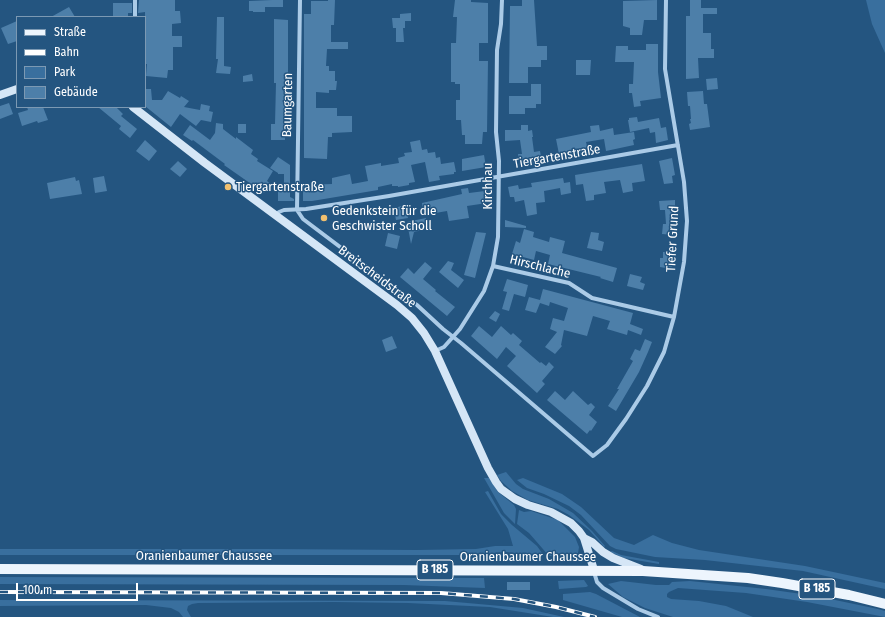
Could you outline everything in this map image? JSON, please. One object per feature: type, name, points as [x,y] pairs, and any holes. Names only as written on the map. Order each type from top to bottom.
[{"type":"main road","name":"Oranienbaumer Chaussee","points":[[0,569],[643,570],[748,578],[842,594],[885,604]]},
{"type":"street","points":[[135,0],[135,16]]},
{"type":"street","name":"Baumgarten","points":[[297,210],[300,0]]},
{"type":"street","name":"Kirchhau","points":[[435,352],[444,348],[454,338],[484,291],[493,266],[498,237],[499,161],[496,132],[497,50],[501,24],[502,0]]},
{"type":"street","name":"Tiefer Grund","points":[[593,456],[608,445],[647,386],[664,352],[674,317],[684,262],[687,221],[684,182],[665,69],[666,0]]},
{"type":"street","points":[[0,95],[16,89]]},
{"type":"street","name":"Breitscheidstraße","points":[[135,108],[170,136],[397,305],[412,318],[424,333],[435,352],[451,384],[488,468],[496,482],[515,499],[528,505],[551,512],[566,520],[580,532],[584,538],[594,570]]},
{"type":"street","name":"Tiergartenstraße","points":[[275,215],[284,210],[297,210],[389,196],[498,178],[678,145]]},
{"type":"street","name":"Breitscheidstraße","points":[[297,210],[303,219],[417,305],[593,456]]},
{"type":"street","name":"Hirschlache","points":[[493,266],[569,283],[592,298],[674,317]]},
{"type":"street","name":"Breitscheidstraße","points":[[584,538],[592,542],[604,553],[613,558],[643,570]]},
{"type":"street","points":[[594,570],[597,582],[603,588],[638,609],[658,617]]},
{"type":"green space","points":[[866,0],[885,0],[885,53],[872,24]]},
{"type":"green space","points":[[506,472],[516,484],[523,489],[549,499],[573,513],[605,546],[604,547],[589,530],[569,515],[558,509],[528,500],[512,491],[497,475]]},
{"type":"green space","points":[[484,478],[489,478],[498,492],[514,505],[516,509],[515,524],[504,513]]},
{"type":"green space","points":[[523,478],[562,494],[581,507],[614,538],[634,545],[653,535],[672,543],[699,550],[805,566],[885,583],[885,589],[803,571],[705,560],[655,557],[616,549],[610,546],[581,515],[569,506],[527,488],[517,480]]},
{"type":"green space","points":[[488,491],[501,514],[537,546],[542,553],[542,556],[506,552],[479,555],[0,555],[0,549],[417,550],[476,549],[495,546],[513,546],[508,529],[485,492]]},
{"type":"green space","points":[[519,510],[524,512],[531,511],[558,520],[575,537],[579,547],[578,553],[569,556],[549,556],[529,533],[517,524]]},
{"type":"green space","points":[[612,551],[621,555],[659,562],[659,564],[624,558],[610,552]]},
{"type":"green space","points":[[0,577],[484,578],[485,588],[404,585],[0,584]]},
{"type":"green space","points":[[584,580],[588,586],[586,587],[559,589],[558,581]]},
{"type":"green space","points":[[621,581],[669,585],[672,582],[690,581],[766,589],[816,596],[878,609],[885,611],[885,617],[807,602],[746,593],[678,588],[669,592],[667,597],[671,599],[699,601],[726,606],[753,617],[673,617],[645,608],[623,597],[608,584]]},
{"type":"green space","points":[[590,592],[640,617],[622,617],[563,600],[563,594]]},
{"type":"green space","points":[[0,600],[445,601],[523,608],[564,617],[553,617],[490,607],[408,603],[334,602],[198,603],[188,606],[187,610],[191,617],[183,617],[179,612],[171,608],[146,605],[0,606]]},
{"type":"building","points":[[139,0],[175,0],[175,11],[180,11],[181,23],[172,24],[172,36],[182,36],[182,47],[173,47],[173,70],[168,70],[167,78],[146,76],[146,16],[145,12],[138,13]]},
{"type":"building","points":[[283,0],[283,7],[265,7],[265,12],[249,11],[249,1]]},
{"type":"building","points":[[335,0],[334,25],[331,25],[331,42],[348,42],[348,49],[327,49],[326,66],[329,66],[329,71],[335,71],[335,81],[337,81],[336,90],[329,90],[329,93],[316,92],[316,108],[337,108],[337,116],[352,116],[352,132],[332,133],[332,137],[328,137],[327,159],[304,158],[304,14],[311,14],[311,1]]},
{"type":"building","points":[[455,0],[471,0],[471,2],[488,3],[488,43],[479,43],[479,61],[488,61],[487,132],[483,132],[482,144],[465,144],[465,135],[462,135],[461,120],[456,120],[456,100],[460,100],[460,84],[451,82],[451,43],[456,43],[457,17],[453,17]]},
{"type":"building","points":[[522,0],[534,0],[537,46],[547,46],[547,60],[541,60],[541,67],[528,67],[528,83],[509,83],[510,6],[522,6]]},
{"type":"building","points":[[657,0],[657,20],[644,20],[642,35],[630,35],[630,28],[623,26],[623,1]]},
{"type":"building","points":[[690,0],[701,0],[701,8],[717,8],[717,14],[703,14],[703,33],[711,33],[711,49],[714,49],[714,58],[698,58],[699,78],[686,79],[686,16],[690,16]]},
{"type":"building","points":[[113,3],[132,3],[132,13],[128,13],[128,16],[113,16]]},
{"type":"building","points":[[69,7],[74,16],[53,16]]},
{"type":"building","points":[[411,13],[411,21],[405,21],[405,28],[403,28],[404,42],[396,42],[396,28],[393,28],[392,18],[400,18],[400,14]]},
{"type":"building","points":[[217,17],[224,17],[224,66],[231,67],[230,74],[216,73],[218,59],[216,59]]},
{"type":"building","points":[[274,19],[288,20],[288,112],[284,112],[285,140],[271,140],[271,124],[275,124],[276,83],[274,83]]},
{"type":"building","points":[[16,21],[16,41],[8,44],[1,28]]},
{"type":"building","points":[[646,44],[658,44],[658,72],[661,98],[640,101],[641,106],[634,107],[632,93],[629,93],[629,84],[633,84],[634,62],[615,62],[616,46],[628,46],[628,50],[646,50]]},
{"type":"building","points":[[576,60],[591,60],[590,75],[576,75]]},
{"type":"building","points":[[252,74],[253,81],[243,82],[243,76]]},
{"type":"building","points":[[717,78],[718,89],[707,90],[706,79]]},
{"type":"building","points":[[531,84],[541,84],[541,104],[536,104],[536,108],[525,108],[525,114],[509,114],[509,96],[531,96]]},
{"type":"building","points":[[146,89],[151,89],[152,100],[162,100],[168,91],[189,101],[184,107],[200,110],[201,104],[210,106],[209,111],[213,112],[211,122],[201,120],[196,126],[180,114],[171,127],[146,107]]},
{"type":"building","points":[[703,91],[704,104],[707,104],[710,127],[690,130],[690,106],[688,106],[687,92]]},
{"type":"building","points":[[9,103],[13,114],[0,119],[0,106]]},
{"type":"building","points":[[27,108],[43,108],[48,120],[38,123],[37,121],[22,126],[18,113],[28,110]]},
{"type":"building","points":[[99,108],[117,108],[123,114],[121,116],[137,129],[130,138],[119,129],[121,126]]},
{"type":"building","points":[[637,117],[638,122],[659,118],[661,128],[666,127],[668,140],[656,143],[655,132],[650,133],[649,128],[630,132],[628,120],[629,118]]},
{"type":"building","points":[[216,123],[223,124],[223,129],[253,150],[251,154],[258,159],[257,161],[273,171],[267,181],[271,184],[264,193],[224,165],[225,164],[193,140],[192,141],[183,135],[190,125],[210,140],[215,133]]},
{"type":"building","points":[[238,124],[246,124],[246,133],[238,133]]},
{"type":"building","points":[[521,125],[528,125],[528,131],[532,130],[534,152],[540,151],[542,162],[520,166],[518,154],[522,154],[520,140],[505,141],[505,130],[521,130]]},
{"type":"building","points":[[599,125],[600,131],[613,128],[614,135],[634,132],[634,145],[606,151],[604,139],[586,142],[589,154],[560,159],[556,139],[591,132],[590,126]]},
{"type":"building","points":[[145,140],[157,151],[149,161],[136,151]]},
{"type":"building","points":[[420,140],[422,150],[427,149],[428,153],[435,152],[436,158],[440,157],[441,164],[454,162],[456,172],[454,172],[454,174],[439,176],[440,180],[429,182],[425,162],[411,165],[415,182],[409,183],[409,185],[398,187],[392,186],[392,184],[378,187],[378,190],[312,201],[303,201],[303,185],[332,184],[332,178],[350,174],[352,184],[368,181],[365,166],[381,163],[381,166],[399,163],[398,158],[405,156],[404,153],[412,152],[410,142]]},
{"type":"building","points":[[484,155],[486,167],[462,171],[462,159]]},
{"type":"building","points":[[278,157],[290,165],[290,197],[294,199],[294,201],[278,201],[278,188],[284,192],[284,174],[278,174],[270,168]]},
{"type":"building","points":[[672,158],[675,175],[672,176],[673,183],[664,184],[659,161]]},
{"type":"building","points":[[178,161],[187,169],[180,177],[170,169]]},
{"type":"building","points":[[642,164],[645,181],[632,183],[633,191],[623,193],[620,180],[604,182],[606,193],[594,195],[594,200],[586,201],[583,184],[576,185],[575,175]]},
{"type":"building","points":[[104,176],[107,191],[95,193],[93,178]]},
{"type":"building","points":[[75,177],[76,181],[79,180],[82,194],[50,199],[47,183]]},
{"type":"building","points":[[563,178],[564,183],[570,182],[571,193],[561,195],[560,188],[544,191],[545,202],[536,203],[537,214],[527,216],[524,200],[515,202],[514,197],[510,197],[508,187],[518,185],[519,189],[532,187],[531,183]]},
{"type":"building","points":[[468,188],[469,193],[485,191],[487,203],[467,206],[469,218],[449,221],[447,211],[424,215],[422,203],[462,194],[461,189]]},
{"type":"building","points":[[675,200],[675,235],[662,234],[663,224],[666,224],[665,210],[660,210],[659,201]]},
{"type":"building","points":[[406,205],[408,218],[396,220],[394,208]]},
{"type":"building","points":[[426,218],[428,229],[414,232],[411,244],[407,222]]},
{"type":"building","points":[[505,220],[526,226],[526,228],[505,227]]},
{"type":"building","points":[[524,229],[534,232],[533,237],[549,242],[550,237],[565,241],[562,253],[617,268],[613,282],[600,278],[601,277],[548,264],[550,255],[536,251],[534,260],[512,254],[516,241],[520,243]]},
{"type":"building","points":[[476,232],[486,233],[475,278],[464,275]]},
{"type":"building","points":[[591,232],[599,233],[598,240],[604,242],[602,251],[587,248]]},
{"type":"building","points":[[388,233],[400,236],[397,249],[385,246]]},
{"type":"building","points":[[663,252],[673,252],[672,269],[660,267],[660,258],[663,258]]},
{"type":"building","points":[[448,261],[454,263],[451,270],[464,280],[458,288],[439,272]]},
{"type":"building","points":[[425,262],[432,268],[423,279],[455,307],[447,316],[400,277],[408,268],[414,274]]},
{"type":"building","points":[[630,274],[642,277],[640,282],[645,284],[643,290],[627,286]]},
{"type":"building","points":[[507,279],[528,285],[525,297],[514,294],[509,311],[502,309],[507,292],[503,291]]},
{"type":"building","points":[[543,289],[633,313],[630,324],[643,329],[641,335],[628,330],[627,335],[607,329],[610,321],[593,316],[587,336],[564,330],[562,346],[555,354],[545,347],[557,332],[550,329],[553,318],[564,321],[568,308],[550,302],[549,306],[540,303],[536,313],[525,310],[529,297],[540,300]]},
{"type":"building","points":[[495,311],[500,314],[496,322],[489,318]]},
{"type":"building","points":[[479,326],[492,337],[501,326],[511,335],[513,333],[522,341],[519,345],[540,363],[541,362],[546,366],[549,362],[554,367],[542,381],[545,384],[537,393],[507,366],[516,356],[506,347],[497,359],[471,336]]},
{"type":"building","points":[[392,336],[397,348],[386,352],[382,340]]},
{"type":"building","points":[[645,339],[652,342],[648,352],[639,372],[616,411],[608,406],[619,389],[617,389],[633,361],[630,359],[635,349],[640,351]]},
{"type":"building","points":[[555,391],[565,400],[573,391],[588,405],[591,403],[595,407],[589,415],[597,422],[591,431],[590,430],[587,434],[547,400]]},
{"type":"building","points":[[507,582],[530,582],[530,590],[507,590]]},
{"type":"railway","points":[[0,592],[441,593],[514,599],[556,607],[595,617]]},
{"type":"place","name":"Tiergartenstraße","points":[[228,187]]},
{"type":"place","name":"Gedenkstein für die Geschwister Scholl","points":[[324,218]]}]
